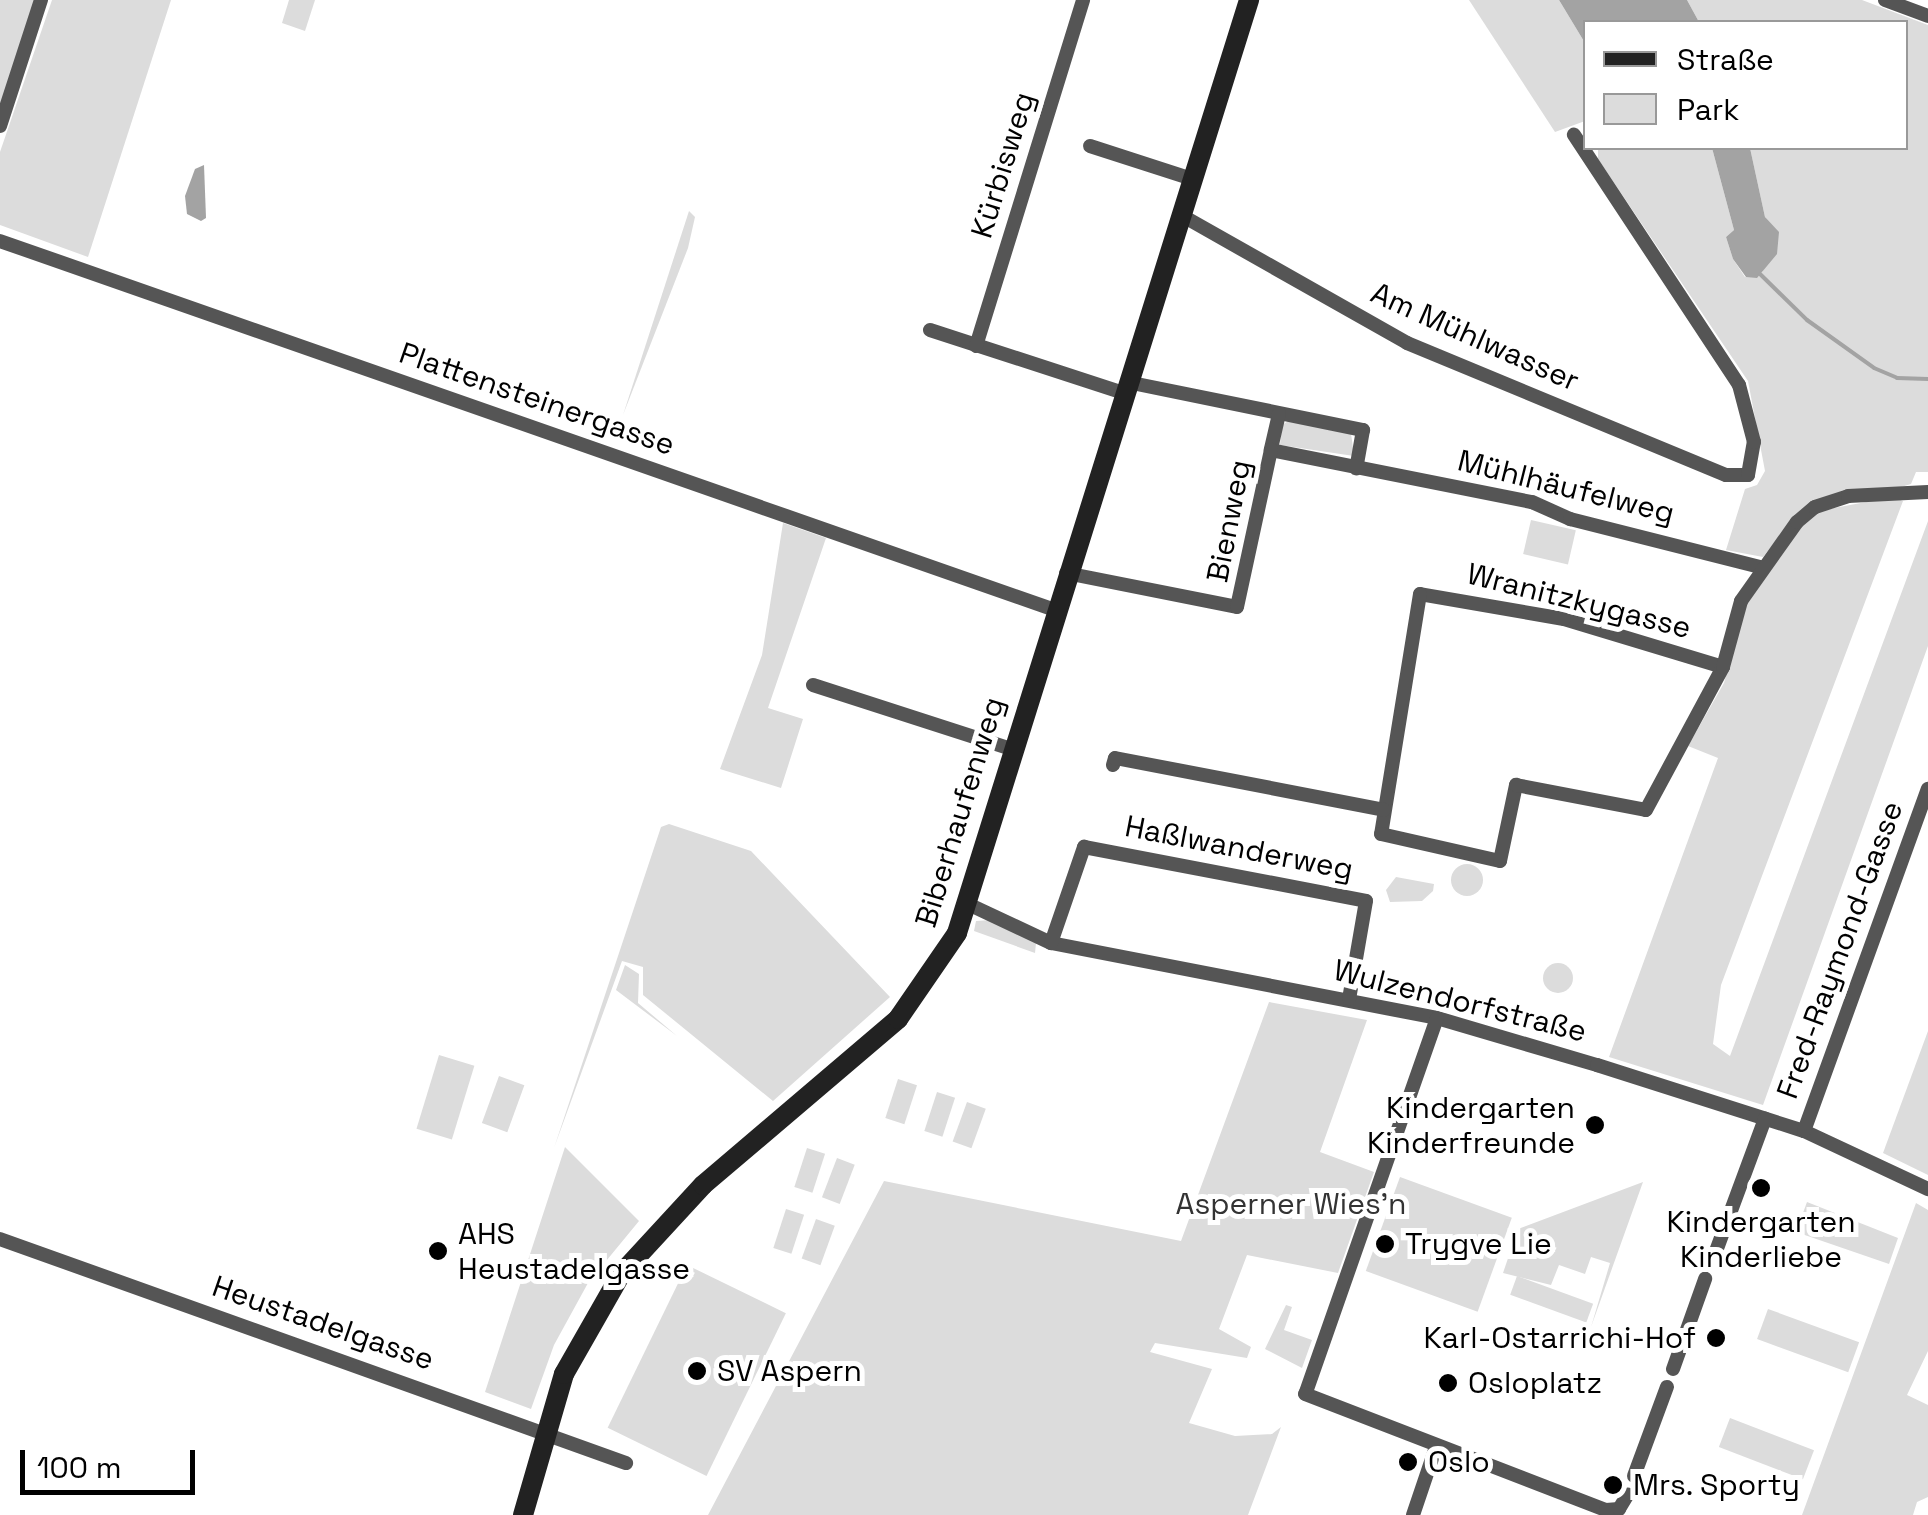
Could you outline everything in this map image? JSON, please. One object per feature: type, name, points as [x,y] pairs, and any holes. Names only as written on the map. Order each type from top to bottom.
[{"type":"main road","name":"Biberhaufenweg","points":[[523,1515],[544,1432],[590,1320],[654,1231],[898,1019],[940,966],[968,904],[1011,750],[1249,0]]},
{"type":"street","points":[[0,126],[41,0]]},
{"type":"street","name":"Kürbisweg","points":[[976,346],[1082,0]]},
{"type":"street","points":[[1885,0],[1916,5],[1928,16]]},
{"type":"street","name":"Am Mühlwasser","points":[[1574,135],[1583,149]]},
{"type":"street","points":[[1090,146],[1192,179]]},
{"type":"street","name":"Am Mühlwasser","points":[[1181,215],[1406,343],[1726,475],[1743,477],[1754,467],[1751,422],[1739,386],[1584,150]]},
{"type":"street","name":"Plattensteinergasse","points":[[0,241],[1055,610]]},
{"type":"street","points":[[930,330],[1126,387],[1364,430],[1356,468]]},
{"type":"street","points":[[1271,450],[1280,414]]},
{"type":"street","name":"Bienweg","points":[[1066,574],[1237,607],[1271,450]]},
{"type":"street","name":"Mühlhäufelweg","points":[[1271,450],[1532,502],[1570,519],[1760,567]]},
{"type":"street","points":[[1113,766],[1115,758],[1384,810],[1380,831],[1387,838],[1500,861],[1516,785],[1646,810],[1723,667],[1741,601],[1760,567],[1815,508],[1867,493],[1928,492]]},
{"type":"street","name":"Wranitzkygasse","points":[[1384,810],[1420,594],[1564,620],[1723,667]]},
{"type":"street","points":[[813,686],[1011,750]]},
{"type":"street","name":"Fred-Raymond-Gasse","points":[[1804,1131],[1927,792]]},
{"type":"street","name":"Haßlwanderweg","points":[[1051,943],[1084,846],[1366,900],[1349,999]]},
{"type":"street","name":"Wulzendorfstraße","points":[[968,904],[1051,943],[1437,1018],[1804,1131],[1928,1188]]},
{"type":"street","points":[[1437,1018],[1304,1385],[1313,1401],[1606,1510],[1619,1509],[1628,1494]]},
{"type":"street","points":[[1712,1262],[1765,1119]]},
{"type":"street","name":"Heustadelgasse","points":[[0,1239],[626,1462]]},
{"type":"street","points":[[1673,1369],[1706,1279]]},
{"type":"street","points":[[1634,1476],[1667,1387]]},
{"type":"street","points":[[1413,1515],[1436,1447]]},
{"type":"green space","points":[[0,0],[36,0],[0,112]]},
{"type":"green space","points":[[52,0],[171,0],[88,257],[0,225],[0,152]]},
{"type":"green space","points":[[289,0],[315,0],[305,31],[282,23]]},
{"type":"green space","points":[[1469,0],[1559,0],[1583,40],[1583,122],[1555,132]]},
{"type":"green space","points":[[1687,0],[1862,0],[1928,25],[1928,472],[1916,472],[1911,484],[1792,520],[1763,557],[1726,550],[1745,489],[1757,485],[1765,471],[1748,381],[1598,159],[1598,150],[1713,150],[1734,230],[1726,237],[1733,259],[1745,277],[1761,275],[1777,235],[1765,217],[1750,150],[1908,150],[1908,20],[1698,20]]},
{"type":"green space","points":[[689,211],[695,217],[688,248],[623,415]]},
{"type":"green space","points":[[1290,420],[1351,433],[1354,456],[1280,445],[1282,425]]},
{"type":"green space","points":[[1893,497],[1903,501],[1721,985],[1713,1044],[1730,1056],[1928,521],[1928,646],[1763,1105],[1609,1057],[1718,758],[1688,746],[1724,683],[1743,610],[1784,543],[1818,511]]},
{"type":"green space","points":[[1531,520],[1576,530],[1568,564],[1523,554]]},
{"type":"green space","points":[[783,523],[826,538],[768,708],[803,719],[781,788],[720,769],[762,655]]},
{"type":"green space","points":[[669,824],[751,851],[890,997],[773,1101],[643,995],[643,967],[622,961],[554,1148],[661,827]]},
{"type":"green space","points":[[1467,864],[1478,869],[1483,880],[1478,891],[1467,896],[1456,891],[1451,880],[1456,869]]},
{"type":"green space","points":[[1396,877],[1434,884],[1433,891],[1422,901],[1390,902],[1386,890]]},
{"type":"green space","points":[[991,920],[1036,943],[1035,953],[974,931],[976,921]]},
{"type":"green space","points":[[1558,963],[1569,967],[1573,978],[1569,989],[1558,993],[1547,989],[1543,978],[1547,967]]},
{"type":"green space","points":[[625,965],[639,974],[638,1003],[677,1036],[616,990]]},
{"type":"green space","name":"Asperner Wies'n","points":[[1269,1002],[1367,1020],[1320,1152],[1374,1172],[1338,1273],[1247,1255],[1219,1329],[1251,1347],[1247,1358],[1155,1343],[1150,1352],[1212,1369],[1189,1423],[1235,1436],[1272,1434],[1281,1427],[1248,1515],[708,1515],[884,1181],[1181,1241]]},
{"type":"green space","points":[[1928,1031],[1928,1175],[1883,1153]]},
{"type":"green space","points":[[439,1055],[474,1066],[452,1139],[416,1129]]},
{"type":"green space","points":[[499,1076],[524,1085],[507,1132],[482,1123]]},
{"type":"green space","points":[[898,1079],[917,1085],[904,1124],[885,1118]]},
{"type":"green space","points":[[937,1092],[955,1098],[942,1137],[924,1131]]},
{"type":"green space","points":[[967,1102],[986,1109],[971,1148],[953,1141]]},
{"type":"green space","points":[[565,1147],[639,1221],[588,1283],[554,1345],[531,1409],[485,1392]]},
{"type":"green space","points":[[807,1148],[825,1154],[812,1193],[794,1187]]},
{"type":"green space","points":[[837,1158],[855,1165],[840,1204],[822,1197]]},
{"type":"green space","points":[[1400,1177],[1512,1218],[1478,1312],[1366,1271]]},
{"type":"green space","points":[[1643,1182],[1591,1327],[1610,1263],[1591,1257],[1585,1274],[1559,1265],[1551,1285],[1503,1273],[1518,1229]]},
{"type":"green space","points":[[1807,1202],[1898,1238],[1889,1264],[1796,1232]]},
{"type":"green space","points":[[1916,1203],[1928,1210],[1928,1351],[1907,1395],[1928,1405],[1928,1497],[1917,1502],[1913,1515],[1802,1515]]},
{"type":"green space","points":[[786,1209],[804,1215],[791,1254],[773,1248]]},
{"type":"green space","points":[[816,1219],[835,1226],[820,1265],[802,1258]]},
{"type":"green space","name":"SV Aspern","points":[[687,1265],[786,1313],[707,1476],[608,1428]]},
{"type":"green space","points":[[1517,1276],[1593,1304],[1586,1322],[1510,1295]]},
{"type":"green space","points":[[1286,1305],[1292,1307],[1284,1330],[1312,1340],[1302,1368],[1265,1349]]},
{"type":"green space","points":[[1768,1309],[1859,1342],[1848,1372],[1757,1339]]},
{"type":"green space","points":[[1730,1418],[1814,1450],[1803,1479],[1719,1447]]},
{"type":"shaded area","points":[[1559,0],[1687,0],[1698,20],[1583,20],[1583,40]]},
{"type":"shaded area","points":[[1713,150],[1750,150],[1765,217],[1779,232],[1777,254],[1757,278],[1746,277],[1733,259],[1726,237],[1734,230]]},
{"type":"shaded area","points":[[204,165],[206,218],[201,221],[187,214],[185,196],[195,169]]},
{"type":"waterway","points":[[1760,274],[1807,320],[1874,368],[1897,378],[1928,379]]},
{"type":"place","name":"Kindergarten Kinderfreunde","points":[[1595,1125]]},
{"type":"place","name":"Kindergarten Kinderliebe","points":[[1761,1188]]},
{"type":"place","name":"Trygve Lie","points":[[1385,1244]]},
{"type":"place","name":"AHS Heustadelgasse","points":[[438,1251]]},
{"type":"place","name":"Karl-Ostarrichi-Hof","points":[[1716,1338]]},
{"type":"place","name":"SV Aspern","points":[[697,1371]]},
{"type":"place","name":"Osloplatz","points":[[1448,1383]]},
{"type":"place","name":"Oslo","points":[[1408,1462]]},
{"type":"place","name":"Mrs. Sporty","points":[[1613,1485]]}]
